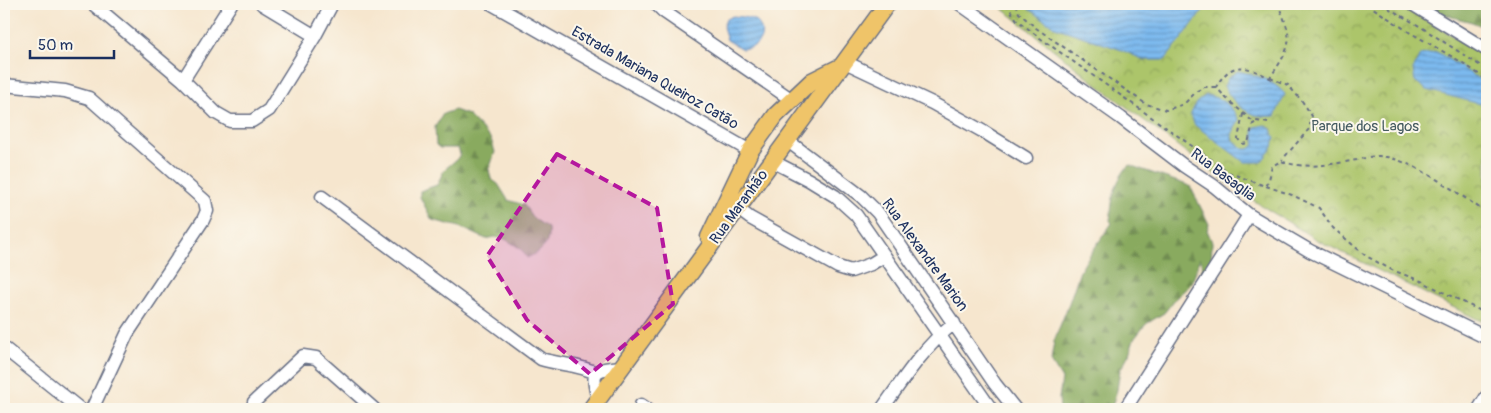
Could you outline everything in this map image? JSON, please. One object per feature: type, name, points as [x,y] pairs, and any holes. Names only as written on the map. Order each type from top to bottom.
[{"type":"main road","name":"Rua Maranhão","points":[[594,405],[887,4]]},
{"type":"main road","points":[[695,268],[750,151],[776,115],[812,81],[843,64]]},
{"type":"main road","points":[[766,130],[788,141]]},
{"type":"main road","points":[[750,151],[772,161]]},
{"type":"street","points":[[93,4],[183,80],[216,113],[230,122],[252,120],[269,110],[332,4]]},
{"type":"street","points":[[183,80],[231,4]]},
{"type":"street","points":[[262,4],[314,36]]},
{"type":"street","name":"Estrada Mariana Queiroz Catão","points":[[492,4],[750,151]]},
{"type":"street","points":[[656,4],[663,11],[792,100]]},
{"type":"street","name":"Rua Basaglia","points":[[960,4],[1121,118],[1184,166],[1214,186],[1249,215],[1310,251],[1487,338]]},
{"type":"street","points":[[1412,4],[1487,50]]},
{"type":"street","points":[[843,64],[932,103],[1026,158]]},
{"type":"street","points":[[4,86],[65,90],[89,98],[205,201],[207,211],[203,220],[127,334],[92,409]]},
{"type":"street","name":"Rua Alexandre Marion","points":[[788,141],[862,196],[878,213],[995,384],[1015,409]]},
{"type":"street","points":[[772,161],[809,180],[834,196],[856,215],[991,409]]},
{"type":"street","points":[[322,197],[541,360],[555,364],[585,367],[596,373]]},
{"type":"street","points":[[738,209],[750,218],[838,267],[851,271],[872,264],[884,256]]},
{"type":"street","points":[[1125,409],[1249,215]]},
{"type":"street","points":[[882,409],[912,367],[939,335],[954,323]]},
{"type":"street","points":[[4,348],[80,409]]},
{"type":"street","points":[[253,409],[254,402],[303,356],[316,358],[369,408]]},
{"type":"street","points":[[594,405],[596,373],[600,369],[623,367]]},
{"type":"street","points":[[1479,409],[1487,396]]},
{"type":"path","points":[[1006,4],[1017,20],[1040,38],[1230,173],[1292,195],[1319,208],[1332,228],[1366,256],[1487,314]]},
{"type":"path","points":[[1016,4],[1019,13],[1036,28],[1146,104],[1166,110],[1184,104],[1196,91],[1204,87],[1216,87],[1251,120],[1268,123]]},
{"type":"path","points":[[1270,78],[1290,43],[1288,26],[1279,7],[1280,4]]},
{"type":"path","points":[[1367,4],[1409,32],[1463,63],[1487,80]]},
{"type":"path","points":[[1381,4],[1421,27],[1487,70]]},
{"type":"path","points":[[1216,87],[1224,74],[1237,67],[1252,69],[1288,85],[1312,116],[1309,129],[1281,161],[1272,166],[1269,180],[1265,186]]},
{"type":"path","points":[[1243,114],[1238,139],[1242,144],[1248,143],[1253,124],[1258,121]]},
{"type":"path","points":[[1281,161],[1291,165],[1329,165],[1378,156],[1395,159],[1423,172],[1487,213]]},
{"type":"highlighted area","points":[[557,154],[657,208],[673,304],[590,374],[527,320],[487,256]]},
{"type":"green space","name":"Parque dos Lagos","points":[[997,4],[1400,4],[1487,57],[1487,324],[1317,240],[1259,204],[1216,175],[1091,80]]},
{"type":"green space","points":[[1419,4],[1487,4],[1487,28],[1452,17]]},
{"type":"green space","points":[[454,110],[468,115],[491,139],[495,152],[489,170],[491,179],[498,184],[508,200],[524,205],[533,218],[548,228],[548,239],[544,247],[527,258],[521,249],[505,239],[495,237],[486,239],[460,227],[432,220],[420,197],[420,191],[437,185],[444,170],[460,154],[458,148],[440,148],[436,145],[435,127],[443,114]]},
{"type":"green space","points":[[1129,165],[1190,186],[1209,224],[1207,230],[1212,242],[1211,268],[1201,276],[1202,264],[1200,258],[1192,283],[1164,313],[1146,324],[1134,339],[1129,354],[1120,370],[1117,390],[1111,409],[1060,409],[1059,398],[1062,379],[1051,361],[1054,341],[1080,271],[1112,223],[1110,221],[1112,205],[1117,184]]},
{"type":"water","points":[[1024,4],[1208,4],[1165,60],[1144,60],[1122,50],[1055,27]]},
{"type":"water","points":[[733,16],[749,18],[757,22],[762,31],[761,38],[757,44],[742,49],[727,40],[723,27],[726,19]]},
{"type":"water","points":[[1437,52],[1487,84],[1487,110],[1480,104],[1427,90],[1415,81],[1413,70],[1420,55]]},
{"type":"water","points":[[1238,71],[1264,79],[1275,85],[1285,94],[1275,116],[1259,116],[1245,110],[1233,100],[1224,86],[1228,78]]},
{"type":"water","points":[[1206,95],[1222,101],[1236,115],[1239,120],[1232,134],[1232,139],[1243,149],[1249,149],[1255,145],[1253,132],[1255,127],[1265,125],[1271,129],[1275,138],[1273,147],[1261,162],[1244,162],[1195,125],[1190,116],[1196,103]]}]
